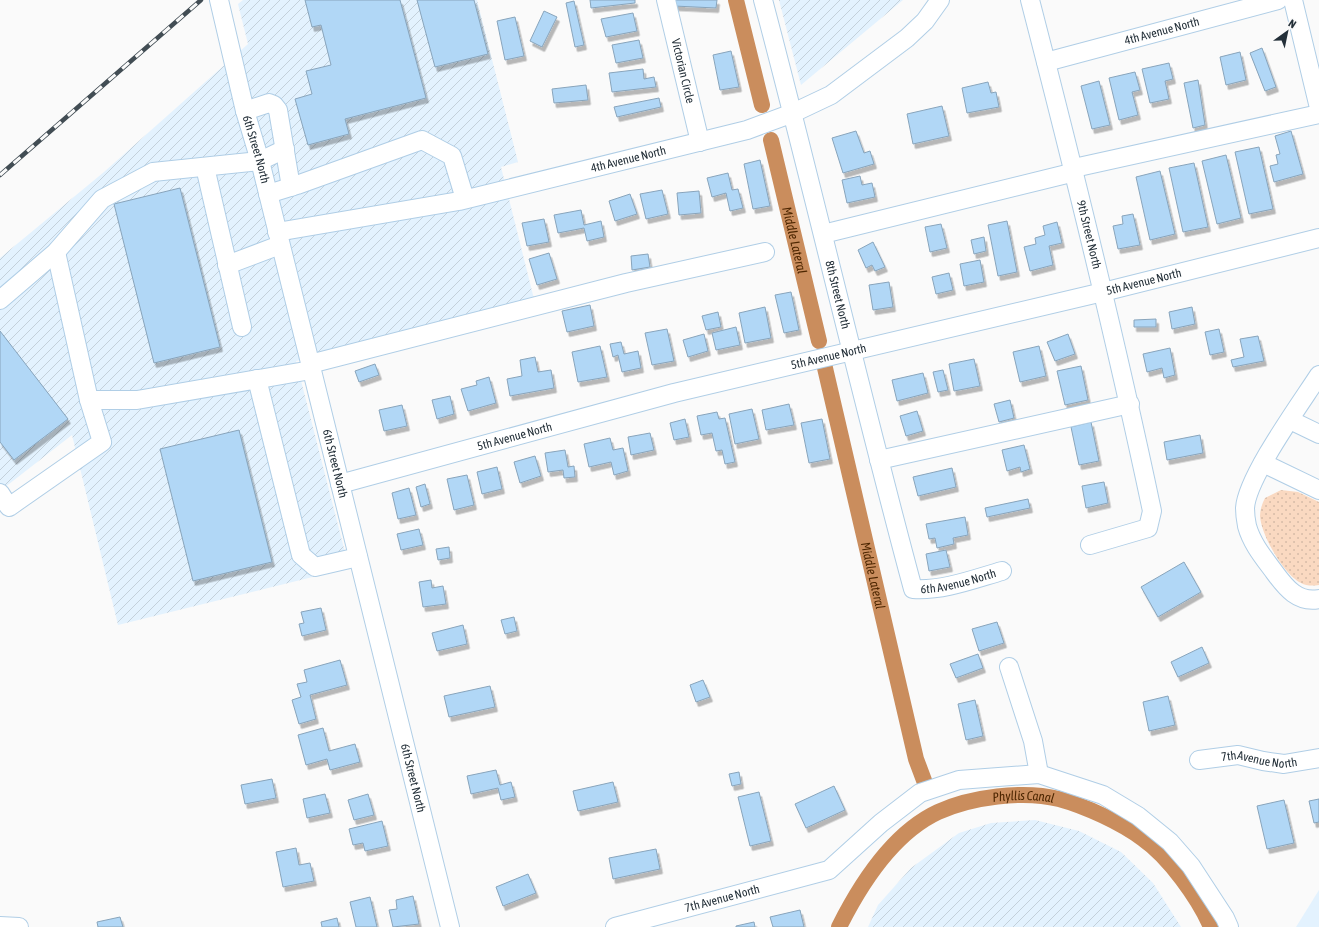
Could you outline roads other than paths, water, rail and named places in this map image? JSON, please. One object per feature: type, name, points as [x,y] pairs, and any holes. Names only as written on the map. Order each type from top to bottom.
[{"type":"street","name":"6th Street North","points":[[219,0],[245,111],[260,161],[450,927]]},
{"type":"street","name":"Victorian Circle","points":[[666,0],[700,142]]},
{"type":"street","name":"8th Street North","points":[[763,0],[793,113],[879,460],[913,588]]},
{"type":"street","name":"4th Avenue North","points":[[227,265],[279,238],[465,199],[700,142],[747,130],[793,113],[831,95],[881,59],[925,21],[940,0]]},
{"type":"street","name":"9th Street North","points":[[1030,0],[1074,170],[1130,404],[1152,511],[1148,528],[1090,545]]},
{"type":"street","name":"4th Avenue North","points":[[1046,62],[1278,0]]},
{"type":"street","points":[[1293,0],[1319,108]]},
{"type":"street","points":[[245,111],[269,103],[274,105],[278,110],[291,187]]},
{"type":"street","points":[[823,234],[1074,170],[1319,114]]},
{"type":"street","points":[[268,194],[422,140],[452,156],[465,199]]},
{"type":"street","points":[[0,300],[56,252],[102,199],[153,172],[260,161],[285,149]]},
{"type":"street","points":[[205,167],[242,327]]},
{"type":"street","name":"5th Avenue North","points":[[340,484],[674,393],[1103,292],[1319,238]]},
{"type":"street","points":[[0,493],[9,507],[102,442],[89,400],[56,252]]},
{"type":"street","points":[[89,400],[137,400],[257,380],[626,283],[765,252]]},
{"type":"street","points":[[257,380],[301,555],[315,567],[358,557]]},
{"type":"street","points":[[1317,381],[1263,463],[1251,487],[1245,507],[1247,526],[1256,547],[1288,590],[1302,598],[1319,599]]},
{"type":"street","points":[[879,460],[1130,404]]},
{"type":"street","points":[[1290,420],[1319,434]]},
{"type":"street","points":[[1263,463],[1319,490]]},
{"type":"street","name":"6th Avenue North","points":[[913,588],[927,590],[1002,572]]},
{"type":"street","points":[[1009,667],[1033,741],[1039,774],[1103,795],[1138,816],[1170,842],[1192,866],[1225,918],[1229,927]]},
{"type":"street","name":"7th Avenue North","points":[[1199,760],[1238,755],[1284,764],[1319,758]]},
{"type":"street","name":"7th Avenue North","points":[[615,927],[829,870],[881,824],[920,793],[959,780],[1039,774]]},
{"type":"street","points":[[0,926],[19,927]]},
{"type":"waterway","name":"Middle Lateral","points":[[736,0],[762,105]]},
{"type":"waterway","name":"Middle Lateral","points":[[771,140],[819,341]]},
{"type":"waterway","name":"Middle Lateral","points":[[825,368],[916,759],[925,783]]},
{"type":"waterway","name":"Phyllis Canal","points":[[839,927],[857,894],[868,878],[892,847],[906,833],[922,821],[951,807],[981,799],[1014,795],[1045,796],[1080,806],[1114,821],[1143,839],[1163,856],[1173,867],[1199,904],[1211,927]]},
{"type":"railway","points":[[0,175],[201,0]]}]
